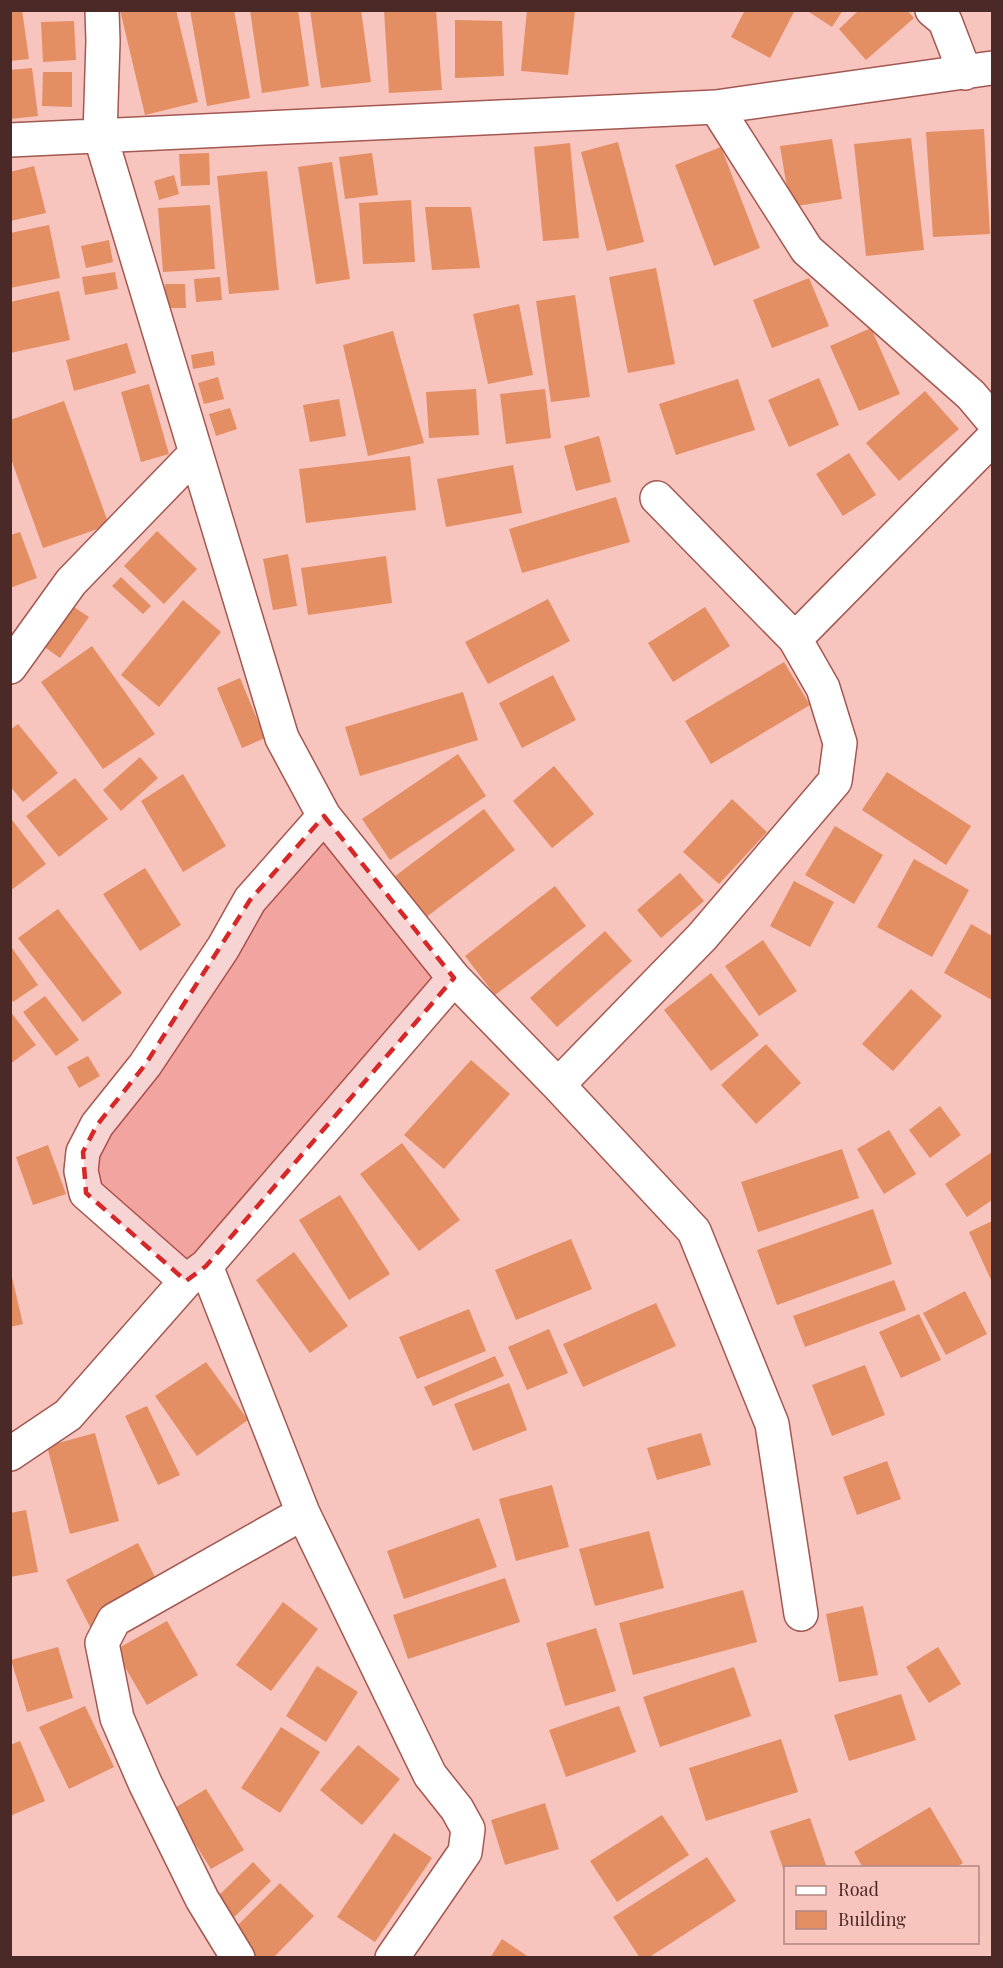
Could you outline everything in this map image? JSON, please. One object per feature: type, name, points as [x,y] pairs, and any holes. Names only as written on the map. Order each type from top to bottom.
[{"type":"street","points":[[102,10],[104,41],[100,135],[282,738],[324,816],[454,978],[558,1085],[694,1231],[772,1424],[801,1614]]},
{"type":"street","points":[[10,140],[716,107],[979,70],[945,21],[932,10]]},
{"type":"street","points":[[716,107],[807,250],[970,395],[993,420]]},
{"type":"street","points":[[795,639],[993,439]]},
{"type":"street","points":[[10,667],[71,582],[195,454]]},
{"type":"street","points":[[558,1085],[702,937],[835,781],[840,743],[823,688],[795,639],[657,498]]},
{"type":"street","points":[[324,816],[250,900],[223,948],[145,1065],[97,1125],[82,1152],[81,1171],[86,1194],[196,1274],[303,1513],[430,1775],[457,1809],[468,1829],[465,1852],[392,1958]]},
{"type":"street","points":[[10,1454],[68,1414],[196,1274],[454,978]]},
{"type":"street","points":[[238,1958],[202,1899],[145,1783],[117,1718],[102,1643],[114,1620],[303,1513]]},
{"type":"highlighted area","points":[[324,816],[454,978],[206,1266],[186,1281],[86,1193],[83,1152],[97,1125],[145,1065],[250,900]]},
{"type":"building","points":[[10,10],[22,10],[29,59],[10,61]]},
{"type":"building","points":[[120,10],[176,10],[198,102],[145,115]]},
{"type":"building","points":[[190,10],[234,10],[250,98],[207,106]]},
{"type":"building","points":[[250,10],[298,10],[309,86],[262,93]]},
{"type":"building","points":[[310,10],[361,10],[371,82],[321,88]]},
{"type":"building","points":[[384,10],[436,10],[442,90],[389,93]]},
{"type":"building","points":[[527,10],[575,10],[568,75],[521,71]]},
{"type":"building","points":[[745,10],[795,10],[770,58],[731,37]]},
{"type":"building","points":[[806,10],[843,10],[832,27]]},
{"type":"building","points":[[859,10],[907,10],[914,18],[866,60],[839,29]]},
{"type":"building","points":[[455,20],[502,21],[504,76],[455,78]]},
{"type":"building","points":[[74,21],[76,60],[43,62],[41,22]]},
{"type":"building","points":[[32,68],[38,116],[10,119],[10,70]]},
{"type":"building","points":[[43,72],[72,72],[72,107],[42,106]]},
{"type":"building","points":[[984,129],[990,234],[933,237],[926,132]]},
{"type":"building","points":[[911,138],[924,250],[866,256],[854,144]]},
{"type":"building","points":[[832,139],[842,199],[790,207],[780,146]]},
{"type":"building","points":[[618,142],[644,242],[607,251],[581,152]]},
{"type":"building","points":[[570,143],[579,238],[543,241],[534,147]]},
{"type":"building","points":[[721,147],[760,248],[714,266],[675,165]]},
{"type":"building","points":[[209,153],[210,185],[181,186],[179,154]]},
{"type":"building","points":[[372,153],[378,195],[345,199],[339,157]]},
{"type":"building","points":[[332,162],[350,279],[316,284],[298,167]]},
{"type":"building","points":[[34,166],[46,213],[10,221],[10,172]]},
{"type":"building","points":[[267,171],[279,290],[229,294],[217,176]]},
{"type":"building","points":[[174,175],[179,194],[159,200],[154,181]]},
{"type":"building","points":[[411,200],[415,262],[363,264],[359,203]]},
{"type":"building","points":[[210,205],[215,269],[163,272],[158,208]]},
{"type":"building","points":[[425,207],[471,207],[480,268],[432,270]]},
{"type":"building","points":[[49,225],[60,278],[10,288],[10,233]]},
{"type":"building","points":[[109,240],[113,262],[86,268],[81,246]]},
{"type":"building","points":[[656,268],[675,364],[628,373],[609,277]]},
{"type":"building","points":[[115,272],[118,289],[85,295],[82,277]]},
{"type":"building","points":[[220,277],[222,300],[196,302],[194,279]]},
{"type":"building","points":[[809,278],[829,326],[772,348],[753,300]]},
{"type":"building","points":[[165,284],[185,284],[186,308],[165,308]]},
{"type":"building","points":[[59,291],[70,340],[10,353],[10,302]]},
{"type":"building","points":[[575,295],[590,397],[551,402],[536,301]]},
{"type":"building","points":[[519,304],[533,375],[488,384],[473,314]]},
{"type":"building","points":[[871,328],[900,394],[859,411],[830,346]]},
{"type":"building","points":[[393,331],[424,443],[368,456],[343,345]]},
{"type":"building","points":[[127,343],[136,373],[74,391],[66,360]]},
{"type":"building","points":[[213,351],[215,365],[193,369],[191,355]]},
{"type":"building","points":[[218,377],[224,399],[204,404],[198,383]]},
{"type":"building","points":[[819,378],[839,425],[789,447],[768,400]]},
{"type":"building","points":[[738,379],[755,430],[676,455],[659,404]]},
{"type":"building","points":[[149,384],[169,454],[141,462],[121,392]]},
{"type":"building","points":[[476,389],[479,435],[429,438],[426,392]]},
{"type":"building","points":[[545,389],[551,438],[506,444],[500,394]]},
{"type":"building","points":[[925,391],[959,429],[899,481],[866,443]]},
{"type":"building","points":[[339,399],[346,436],[310,442],[303,405]]},
{"type":"building","points":[[64,401],[109,525],[43,548],[10,456],[10,420]]},
{"type":"building","points":[[230,408],[237,429],[216,436],[209,414]]},
{"type":"building","points":[[599,436],[611,482],[576,491],[564,446]]},
{"type":"building","points":[[849,453],[876,495],[843,516],[816,474]]},
{"type":"building","points":[[410,456],[416,510],[306,523],[299,469]]},
{"type":"building","points":[[513,465],[522,513],[446,527],[437,479]]},
{"type":"building","points":[[616,497],[630,542],[522,573],[509,529]]},
{"type":"building","points":[[157,531],[197,569],[164,604],[124,566]]},
{"type":"building","points":[[20,532],[37,578],[10,588],[10,535]]},
{"type":"building","points":[[288,554],[297,606],[273,610],[263,559]]},
{"type":"building","points":[[386,556],[392,603],[308,615],[301,568]]},
{"type":"building","points":[[121,577],[151,606],[143,614],[112,586]]},
{"type":"building","points":[[548,599],[570,641],[488,684],[465,642]]},
{"type":"building","points":[[183,600],[221,632],[159,707],[121,675]]},
{"type":"building","points":[[68,603],[89,617],[60,658],[39,643]]},
{"type":"building","points":[[705,607],[730,646],[673,682],[648,643]]},
{"type":"building","points":[[92,646],[155,734],[103,769],[41,682]]},
{"type":"building","points":[[784,662],[810,705],[711,764],[685,721]]},
{"type":"building","points":[[553,675],[576,720],[522,748],[499,703]]},
{"type":"building","points":[[240,678],[265,738],[242,748],[217,688]]},
{"type":"building","points":[[463,692],[478,740],[360,776],[345,727]]},
{"type":"building","points":[[18,724],[58,773],[23,802],[10,786],[10,730]]},
{"type":"building","points":[[458,754],[486,796],[390,860],[362,819]]},
{"type":"building","points":[[140,757],[158,778],[121,811],[103,790]]},
{"type":"building","points":[[554,766],[594,814],[552,848],[513,801]]},
{"type":"building","points":[[887,772],[971,826],[946,865],[862,810]]},
{"type":"building","points":[[183,774],[226,846],[183,872],[141,801]]},
{"type":"building","points":[[75,778],[108,819],[59,857],[26,816]]},
{"type":"building","points":[[732,799],[767,832],[719,884],[683,852]]},
{"type":"building","points":[[484,809],[515,850],[425,918],[394,877]]},
{"type":"building","points":[[12,820],[46,864],[10,891],[10,822]]},
{"type":"building","points":[[835,826],[883,855],[854,904],[805,875]]},
{"type":"building","points":[[914,859],[969,890],[932,957],[877,927]]},
{"type":"building","points":[[145,868],[181,925],[140,951],[103,894]]},
{"type":"building","points":[[680,873],[704,901],[661,938],[637,910]]},
{"type":"building","points":[[794,881],[834,902],[810,947],[770,926]]},
{"type":"building","points":[[555,886],[586,926],[495,995],[465,956]]},
{"type":"building","points":[[58,909],[122,993],[83,1022],[18,938]]},
{"type":"building","points":[[971,924],[992,936],[992,1000],[944,973]]},
{"type":"building","points":[[605,931],[632,961],[557,1027],[530,998]]},
{"type":"building","points":[[763,940],[797,991],[759,1016],[725,966]]},
{"type":"building","points":[[10,945],[38,985],[13,1002],[10,998]]},
{"type":"building","points":[[711,973],[759,1035],[711,1071],[664,1010]]},
{"type":"building","points":[[911,989],[942,1016],[893,1071],[862,1044]]},
{"type":"building","points":[[45,996],[79,1040],[56,1056],[23,1012]]},
{"type":"building","points":[[10,1011],[36,1045],[10,1064]]},
{"type":"building","points":[[766,1044],[801,1083],[756,1124],[721,1085]]},
{"type":"building","points":[[88,1056],[100,1076],[79,1088],[67,1067]]},
{"type":"building","points":[[471,1060],[510,1094],[444,1169],[404,1135]]},
{"type":"building","points":[[940,1106],[961,1135],[930,1158],[909,1130]]},
{"type":"building","points":[[889,1130],[916,1174],[884,1194],[857,1149]]},
{"type":"building","points":[[402,1143],[460,1220],[419,1251],[360,1174]]},
{"type":"building","points":[[48,1145],[66,1194],[33,1205],[16,1157]]},
{"type":"building","points":[[842,1149],[859,1198],[758,1232],[741,1182]]},
{"type":"building","points":[[992,1152],[992,1200],[967,1217],[945,1184]]},
{"type":"building","points":[[340,1195],[390,1274],[349,1300],[299,1220]]},
{"type":"building","points":[[873,1209],[892,1264],[777,1305],[757,1250]]},
{"type":"building","points":[[992,1221],[992,1282],[969,1232]]},
{"type":"building","points":[[571,1239],[592,1289],[516,1320],[495,1270]]},
{"type":"building","points":[[294,1252],[348,1326],[310,1353],[256,1280]]},
{"type":"building","points":[[10,1269],[23,1324],[10,1327]]},
{"type":"building","points":[[894,1280],[906,1310],[805,1347],[793,1316]]},
{"type":"building","points":[[965,1291],[987,1334],[946,1355],[923,1313]]},
{"type":"building","points":[[656,1303],[676,1346],[583,1387],[563,1344]]},
{"type":"building","points":[[469,1309],[486,1351],[417,1379],[399,1337]]},
{"type":"building","points":[[919,1314],[941,1360],[901,1378],[879,1332]]},
{"type":"building","points":[[549,1329],[568,1373],[527,1390],[508,1347]]},
{"type":"building","points":[[495,1356],[504,1376],[433,1406],[424,1387]]},
{"type":"building","points":[[206,1362],[248,1420],[197,1456],[155,1396]]},
{"type":"building","points":[[865,1365],[885,1415],[832,1436],[812,1385]]},
{"type":"building","points":[[509,1383],[527,1430],[473,1451],[454,1404]]},
{"type":"building","points":[[147,1406],[180,1475],[158,1485],[125,1416]]},
{"type":"building","points":[[95,1433],[119,1521],[70,1534],[47,1446]]},
{"type":"building","points":[[701,1433],[711,1465],[657,1480],[647,1448]]},
{"type":"building","points":[[887,1461],[901,1499],[857,1515],[843,1477]]},
{"type":"building","points":[[552,1485],[569,1547],[516,1561],[499,1499]]},
{"type":"building","points":[[26,1510],[38,1572],[10,1577],[10,1513]]},
{"type":"building","points":[[479,1518],[497,1567],[404,1599],[387,1551]]},
{"type":"building","points":[[649,1531],[664,1588],[595,1606],[579,1549]]},
{"type":"building","points":[[138,1543],[162,1591],[90,1627],[66,1580]]},
{"type":"building","points":[[505,1578],[520,1622],[408,1659],[393,1615]]},
{"type":"building","points":[[743,1590],[757,1642],[633,1675],[619,1623]]},
{"type":"building","points":[[283,1602],[318,1629],[271,1691],[236,1665]]},
{"type":"building","points":[[863,1606],[878,1675],[839,1682],[826,1614]]},
{"type":"building","points":[[167,1621],[198,1675],[147,1705],[115,1650]]},
{"type":"building","points":[[596,1628],[616,1691],[565,1706],[546,1643]]},
{"type":"building","points":[[58,1647],[73,1698],[27,1712],[11,1660]]},
{"type":"building","points":[[938,1647],[961,1684],[929,1703],[906,1667]]},
{"type":"building","points":[[317,1666],[358,1692],[326,1742],[286,1716]]},
{"type":"building","points":[[734,1667],[751,1716],[660,1747],[643,1697]]},
{"type":"building","points":[[901,1694],[916,1740],[849,1761],[834,1715]]},
{"type":"building","points":[[85,1706],[114,1767],[69,1789],[39,1727]]},
{"type":"building","points":[[619,1706],[636,1752],[566,1777],[549,1730]]},
{"type":"building","points":[[281,1727],[320,1752],[280,1813],[241,1788]]},
{"type":"building","points":[[781,1739],[798,1792],[706,1821],[689,1768]]},
{"type":"building","points":[[20,1741],[45,1801],[10,1816],[10,1745]]},
{"type":"building","points":[[358,1745],[400,1779],[362,1825],[320,1790]]},
{"type":"building","points":[[206,1789],[244,1850],[211,1869],[173,1809]]},
{"type":"building","points":[[545,1803],[559,1849],[505,1865],[491,1820]]},
{"type":"building","points":[[930,1807],[963,1863],[958,1866],[862,1866],[854,1852]]},
{"type":"building","points":[[662,1815],[689,1855],[617,1902],[590,1861]]},
{"type":"building","points":[[810,1818],[826,1866],[784,1866],[784,1871],[770,1831]]},
{"type":"building","points":[[394,1833],[432,1858],[375,1942],[337,1917]]},
{"type":"building","points":[[707,1857],[736,1901],[648,1958],[640,1958],[613,1917]]},
{"type":"building","points":[[253,1862],[271,1881],[225,1926],[207,1907]]},
{"type":"building","points":[[280,1883],[314,1916],[273,1958],[255,1958],[230,1933]]},
{"type":"building","points":[[502,1939],[530,1958],[490,1958]]}]
